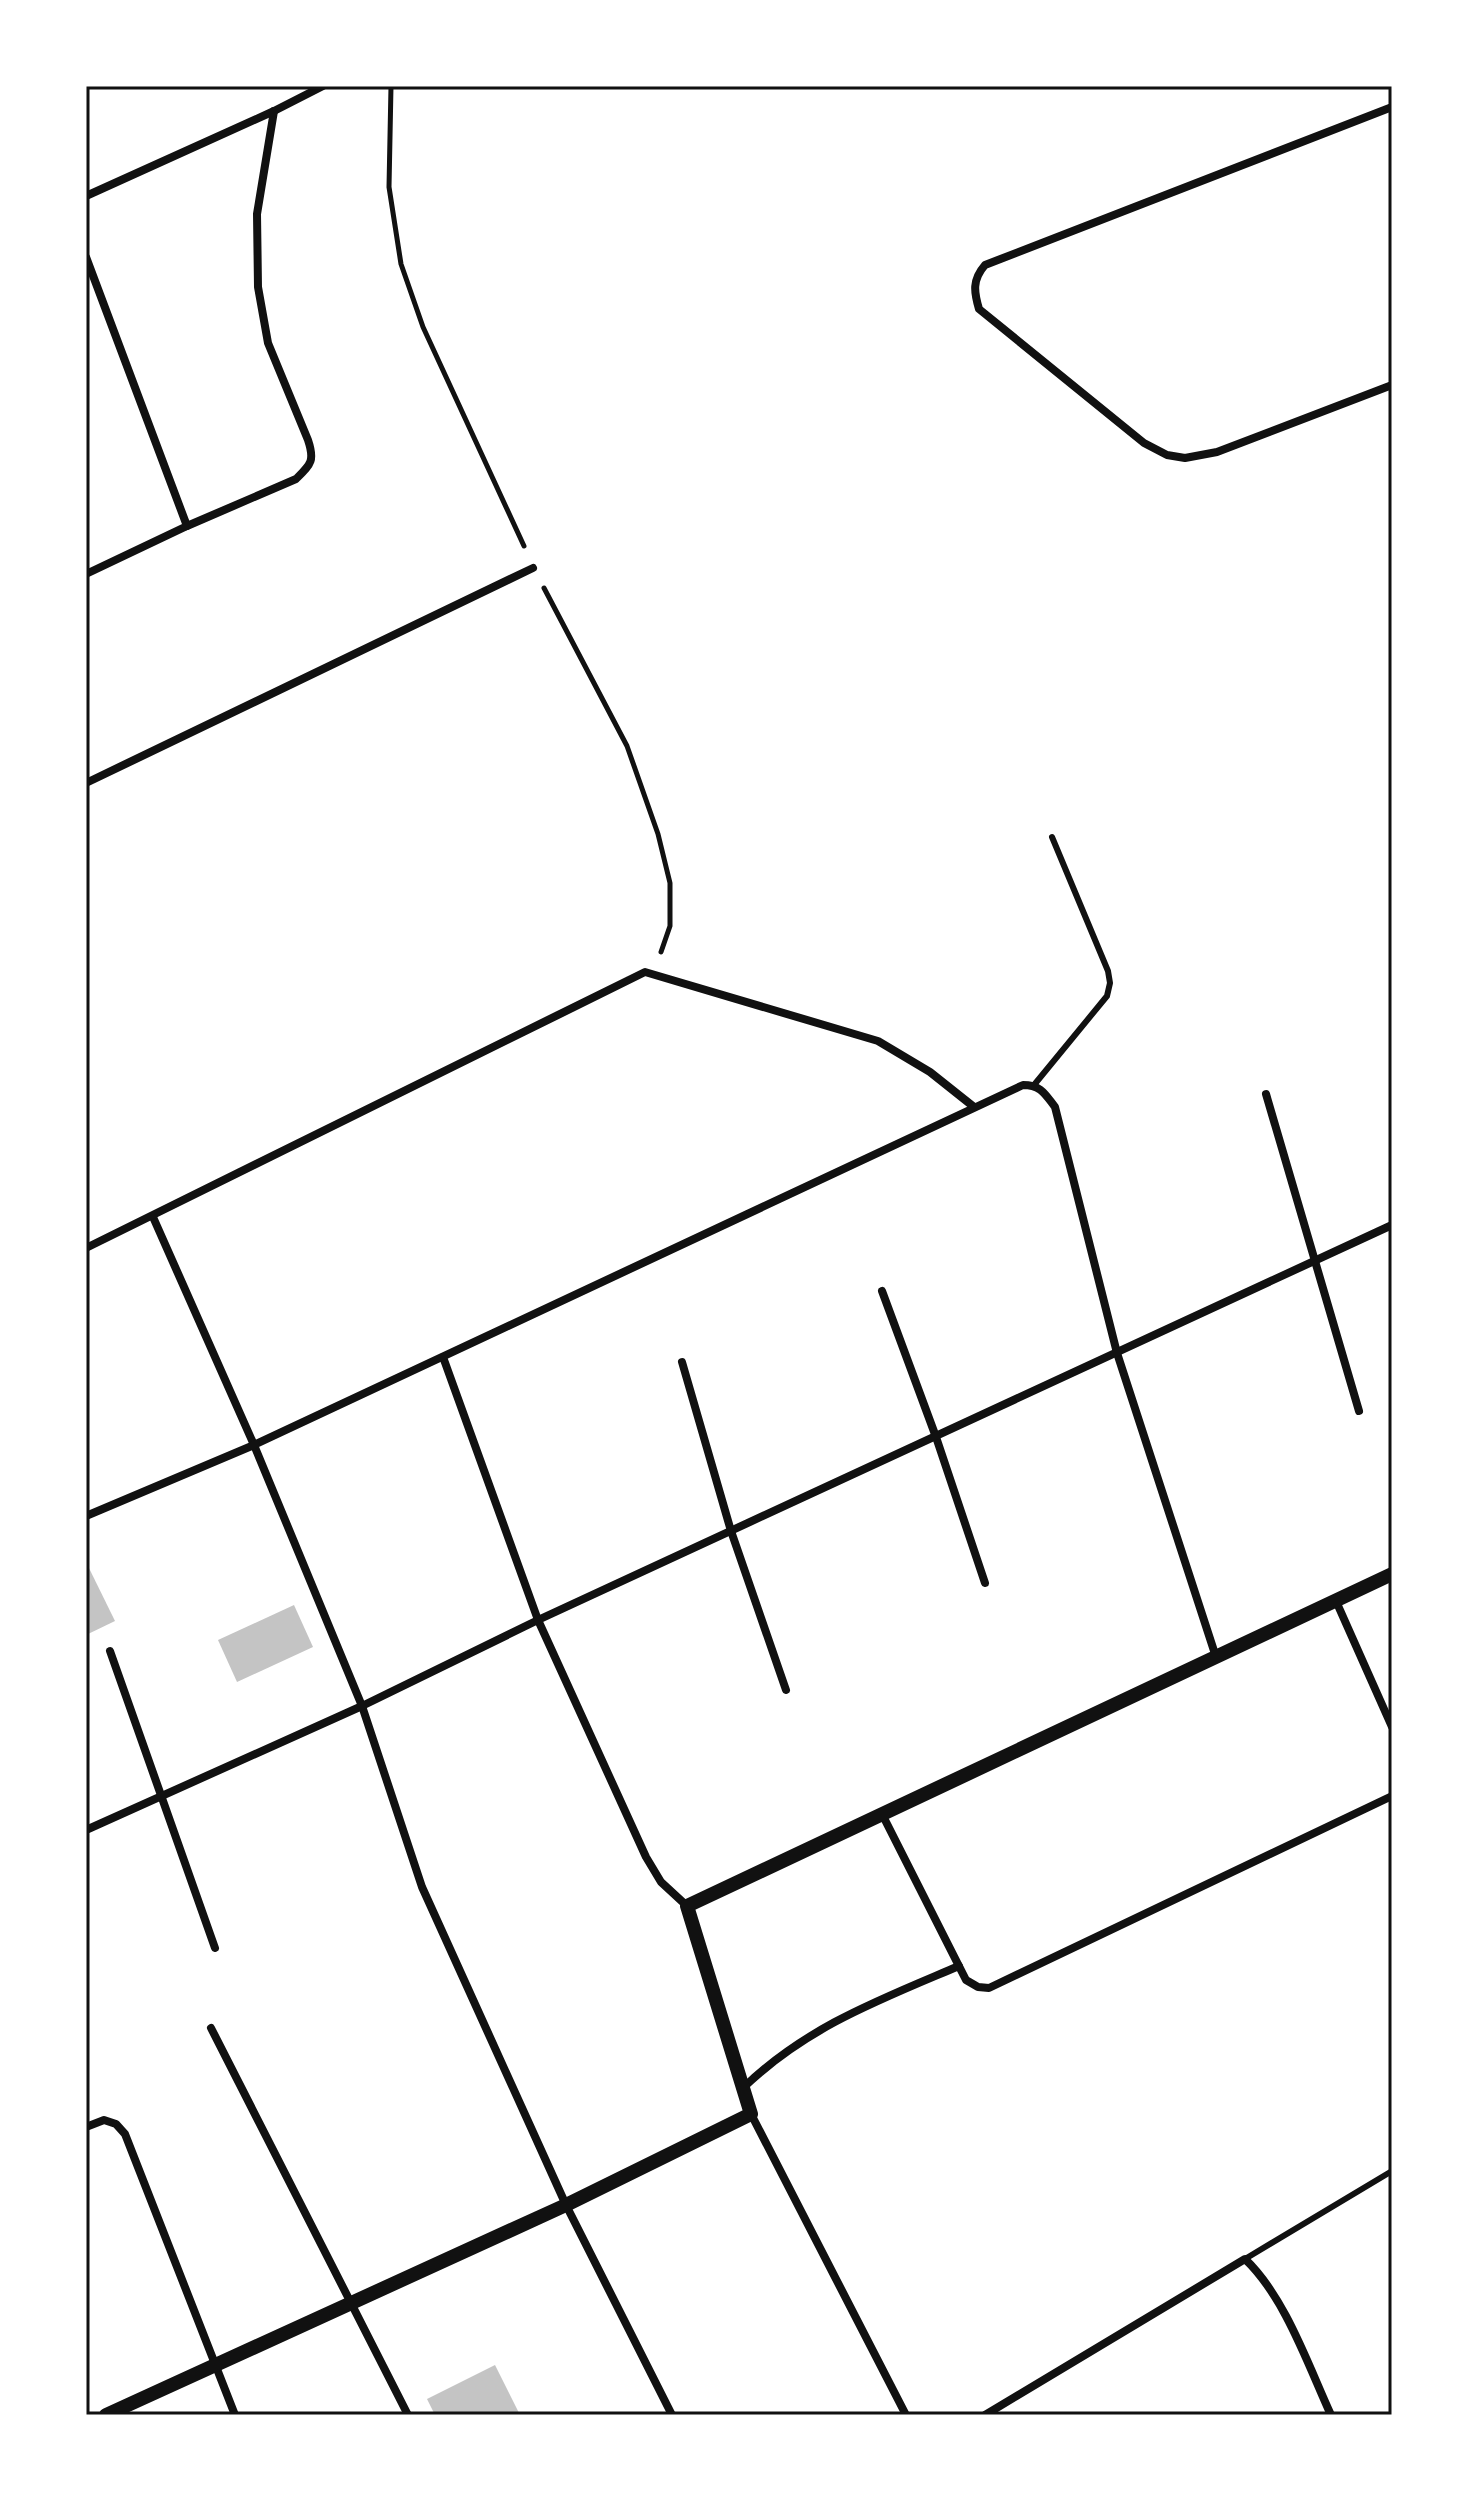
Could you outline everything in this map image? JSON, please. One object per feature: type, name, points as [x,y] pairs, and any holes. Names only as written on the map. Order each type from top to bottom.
[{"type":"street","points":[[86,196],[323,86]]},
{"type":"street","points":[[1392,107],[985,265],[977,275],[974,292],[979,309],[1144,443],[1167,455],[1185,458],[1217,452],[1392,385]]},
{"type":"street","points":[[86,574],[296,479],[310,465],[313,454],[268,343],[258,287],[257,214],[274,111]]},
{"type":"street","points":[[86,257],[187,526]]},
{"type":"street","points":[[86,783],[533,568]]},
{"type":"street","points":[[86,1248],[645,972],[878,1041],[930,1072],[974,1107]]},
{"type":"street","points":[[86,1516],[254,1445],[974,1107],[1023,1085],[1034,1085],[1044,1092],[1055,1107],[1117,1353],[1216,1657]]},
{"type":"street","points":[[1266,1094],[1359,1411]]},
{"type":"street","points":[[153,1217],[254,1445],[362,1706],[422,1887],[566,2205],[672,2415]]},
{"type":"street","points":[[86,1830],[362,1706],[538,1620],[1392,1225]]},
{"type":"street","points":[[882,1291],[985,1583]]},
{"type":"street","points":[[443,1357],[538,1620],[646,1857],[661,1882],[687,1906],[751,2114],[906,2415]]},
{"type":"street","points":[[682,1362],[731,1531],[786,1690]]},
{"type":"street","points":[[687,1906],[1392,1574]]},
{"type":"street","points":[[1336,1601],[1392,1727]]},
{"type":"street","points":[[110,1651],[215,1948]]},
{"type":"street","points":[[882,1814],[966,1980],[978,1987],[989,1988],[1392,1796]]},
{"type":"street","points":[[743,2088],[803,2038],[852,2011],[959,1966]]},
{"type":"street","points":[[211,2028],[408,2415]]},
{"type":"street","points":[[106,2415],[566,2205],[751,2114]]},
{"type":"street","points":[[86,2127],[104,2120],[116,2124],[125,2134],[235,2415]]},
{"type":"street","points":[[985,2415],[1245,2259],[1274,2294],[1331,2415]]},
{"type":"lane","points":[[1034,1085],[1107,996],[1110,983],[1108,971],[1052,837]]},
{"type":"lane","points":[[1245,2259],[1392,2171]]},
{"type":"path","points":[[391,86],[389,187],[401,264],[423,327],[533,568],[627,746],[658,834],[670,883],[670,926],[664,949],[645,972]]},
{"type":"building","points":[[86,1562],[115,1621],[86,1635]]},
{"type":"building","points":[[294,1605],[313,1647],[237,1682],[218,1640]]},
{"type":"building","points":[[495,2365],[520,2415],[435,2415],[427,2399]]}]
